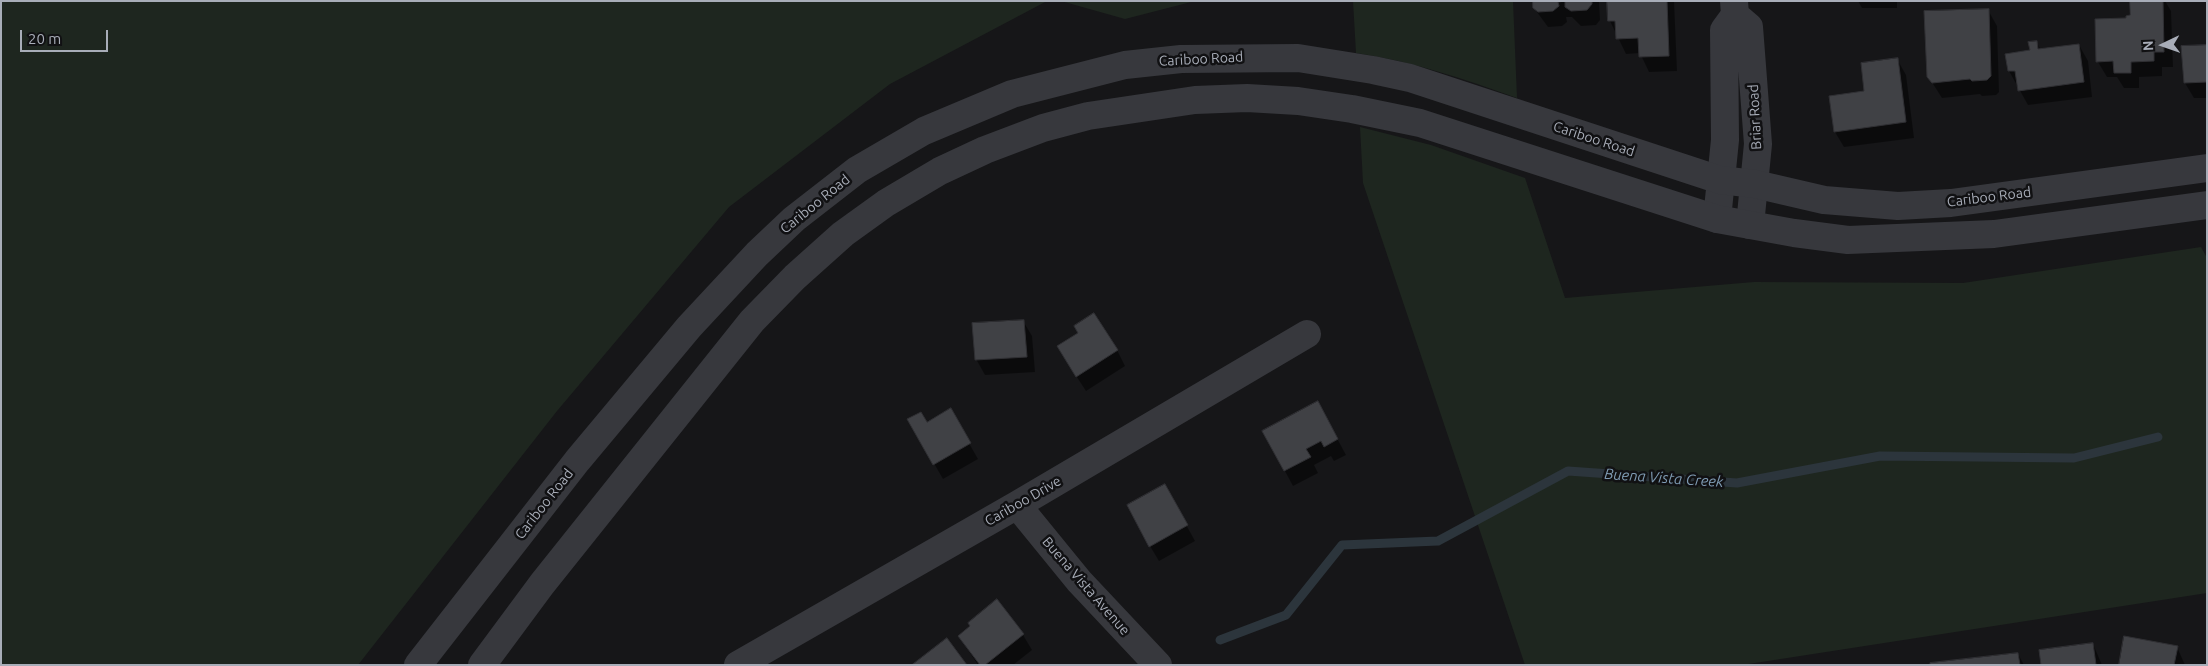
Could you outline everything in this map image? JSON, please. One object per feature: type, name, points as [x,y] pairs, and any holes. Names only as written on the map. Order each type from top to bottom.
[{"type":"street","name":"Briar Road","points":[[1717,219],[1725,140],[1724,30],[1735,8],[1749,27],[1758,144],[1750,225]]},
{"type":"street","name":"Cariboo Road","points":[[418,665],[577,461],[689,327],[757,254],[794,219],[857,170],[924,131],[1012,94],[1125,65],[1181,59],[1298,58],[1410,78],[1720,180],[1755,184],[1824,200],[1898,206],[1951,203],[2207,168]]},
{"type":"street","points":[[482,665],[542,584],[752,320],[795,277],[842,234],[886,203],[940,171],[985,150],[1043,128],[1088,116],[1195,100],[1248,98],[1298,101],[1352,109],[1420,123],[1717,219],[1848,240],[1994,234],[2207,205]]},
{"type":"street","name":"Cariboo Drive","points":[[738,665],[1017,505],[1306,334]]},
{"type":"street","name":"Buena Vista Avenue","points":[[1017,505],[1079,581],[1158,665]]},
{"type":"shaded area","points":[[1,1],[1047,1],[890,84],[729,207],[557,411],[358,665],[1,665]]},
{"type":"shaded area","points":[[1061,1],[1195,1],[1125,19]]},
{"type":"shaded area","points":[[1353,1],[1513,1],[1517,98],[1418,66],[1356,53]]},
{"type":"shaded area","points":[[1360,127],[1431,145],[1525,178],[1565,298],[1754,282],[1963,283],[2201,247],[2207,258],[2207,593],[1742,665],[1525,665],[1363,183]]},
{"type":"building","points":[[1533,1],[1565,1],[1558,2],[1559,6],[1553,11],[1538,12],[1533,8]]},
{"type":"building","points":[[1565,1],[1592,1],[1592,4],[1587,10],[1571,11],[1565,7]]},
{"type":"building","points":[[1607,1],[1667,1],[1669,56],[1639,57],[1638,38],[1616,39],[1615,21],[1608,21]]},
{"type":"building","points":[[2130,1],[2163,1],[2164,52],[2154,52],[2154,61],[2131,62],[2131,73],[2114,73],[2113,61],[2096,62],[2095,19],[2126,18],[2126,16],[2130,15]]},
{"type":"building","points":[[1989,9],[1991,76],[1987,80],[1972,81],[1970,79],[1932,83],[1927,77],[1924,11]]},
{"type":"building","points":[[2037,41],[2038,49],[2079,44],[2084,82],[2018,91],[2015,71],[2008,71],[2005,54],[2030,50],[2028,42]]},
{"type":"building","points":[[2207,45],[2207,82],[2184,83],[2181,46]]},
{"type":"building","points":[[1898,58],[1906,122],[1834,132],[1829,96],[1864,91],[1861,63]]},
{"type":"building","points":[[1094,313],[1118,350],[1076,377],[1057,346],[1078,333],[1074,326]]},
{"type":"building","points":[[1024,320],[1027,357],[975,360],[972,323]]},
{"type":"building","points":[[1318,401],[1338,439],[1324,447],[1321,441],[1306,449],[1311,457],[1284,471],[1262,431]]},
{"type":"building","points":[[951,408],[971,443],[933,465],[907,419],[921,412],[927,422]]},
{"type":"building","points":[[1165,484],[1188,525],[1149,547],[1127,505]]},
{"type":"building","points":[[997,599],[1024,634],[985,665],[980,665],[958,636],[970,626],[968,623]]},
{"type":"building","points":[[2124,636],[2178,646],[2174,665],[2119,665]]},
{"type":"building","points":[[947,638],[967,665],[912,665]]},
{"type":"building","points":[[2093,643],[2096,665],[2041,665],[2039,650]]},
{"type":"building","points":[[2018,653],[2020,665],[1930,665],[1930,663]]},
{"type":"waterway","name":"Buena Vista Creek","points":[[1220,640],[1286,615],[1342,545],[1438,541],[1568,471],[1737,483],[1880,456],[2074,458],[2158,437]]}]
